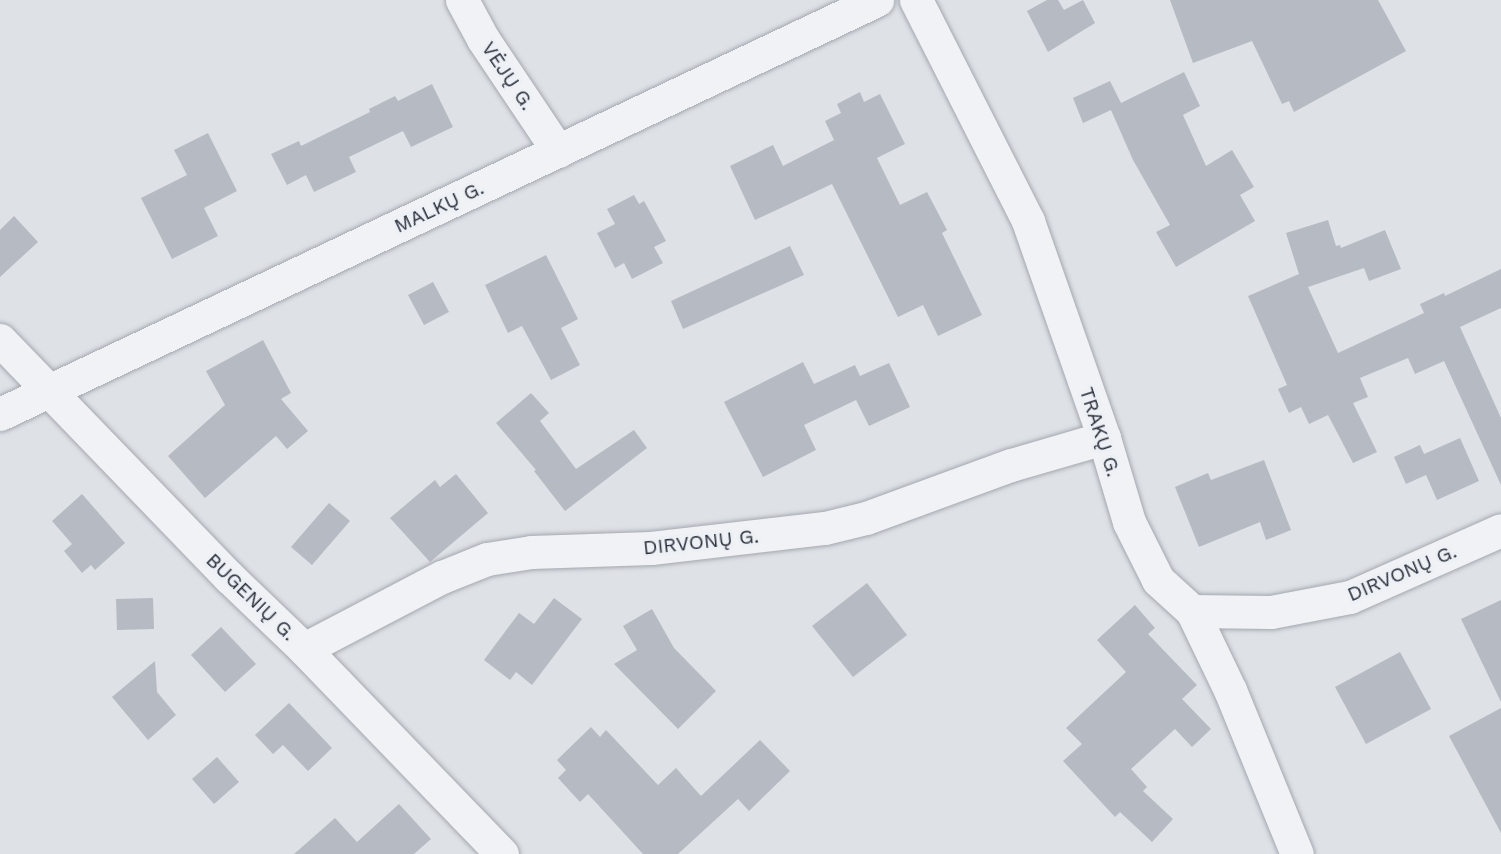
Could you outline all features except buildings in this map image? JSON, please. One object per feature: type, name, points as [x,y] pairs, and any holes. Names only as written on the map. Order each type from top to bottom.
[{"type":"street","name":"VĖJŲ G.","points":[[462,0],[483,39],[558,151]]},
{"type":"street","name":"MALKŲ G.","points":[[0,414],[877,0]]},
{"type":"street","name":"TRAKŲ G.","points":[[916,0],[1028,221],[1104,438],[1130,522],[1158,580],[1192,611],[1230,690],[1297,854]]},
{"type":"street","name":"BUGENIŲ G.","points":[[0,340],[48,392],[229,577],[304,649],[502,854]]},
{"type":"street","name":"DIRVONŲ G.","points":[[304,649],[442,577],[487,559],[531,552],[651,548],[825,528],[866,518],[1011,465],[1104,438]]},
{"type":"street","name":"DIRVONŲ G.","points":[[1192,611],[1271,612],[1350,597],[1501,530]]}]
